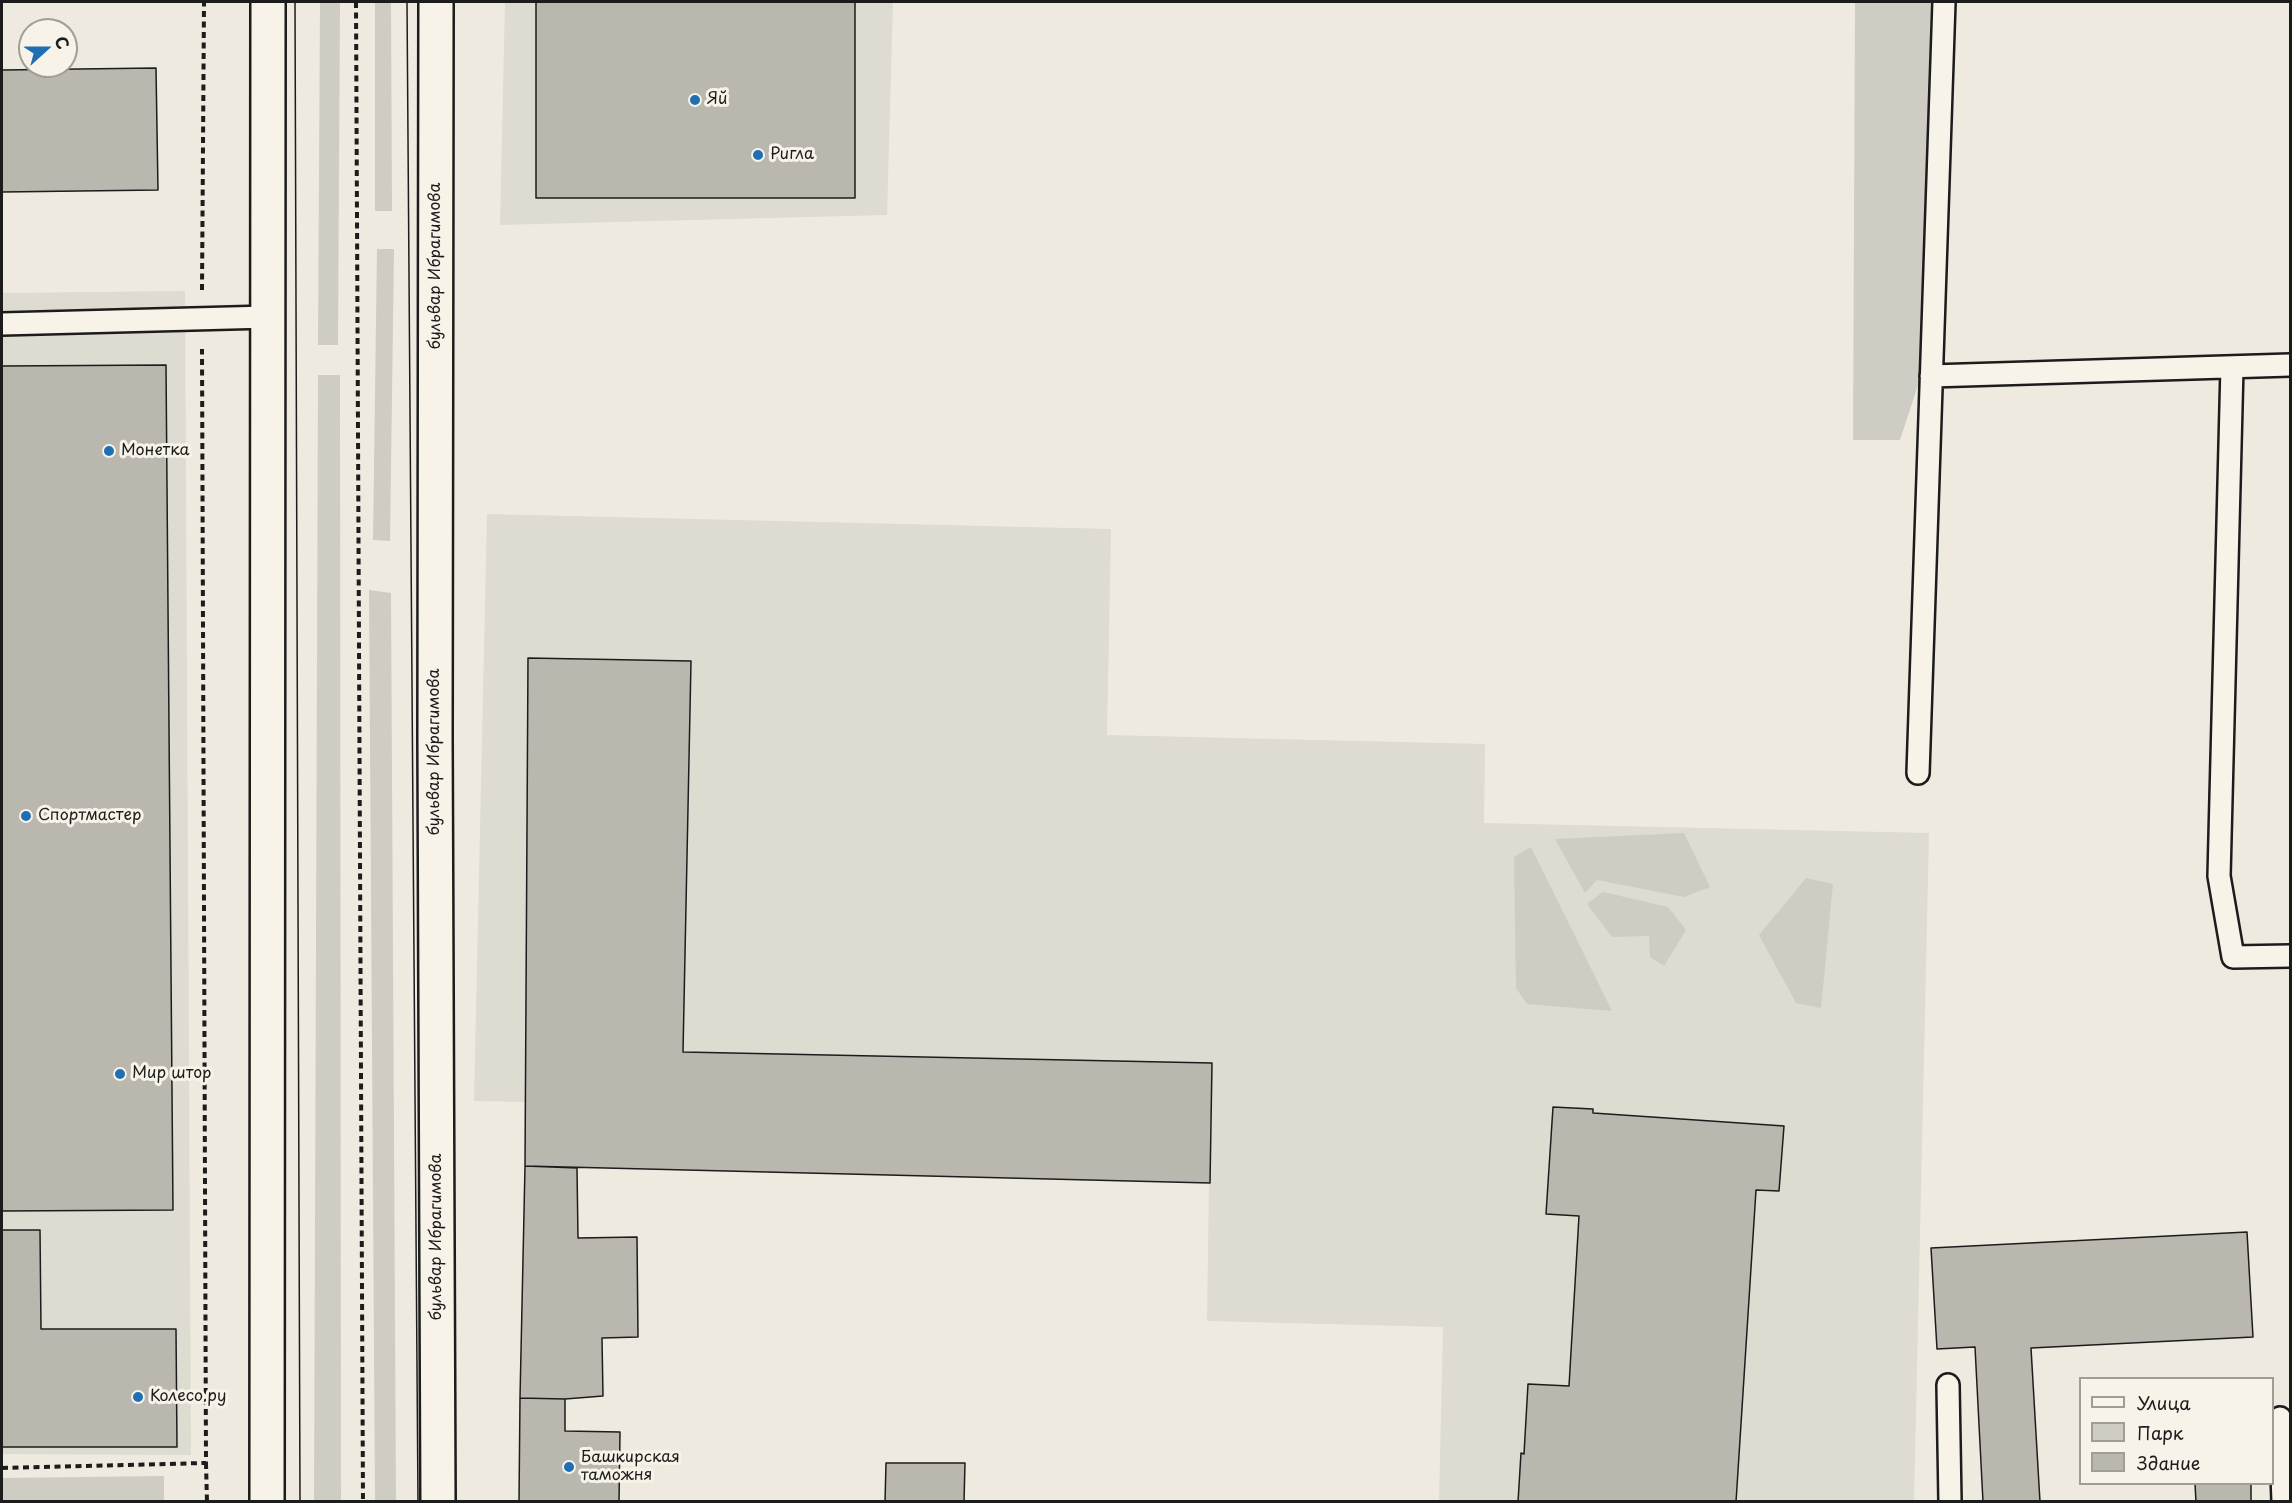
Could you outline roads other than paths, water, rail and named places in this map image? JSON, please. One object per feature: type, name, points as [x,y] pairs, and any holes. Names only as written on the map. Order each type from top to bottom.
[{"type":"main road","points":[[267,1502],[268,2]]},
{"type":"main road","name":"бульвар Ибрагимова","points":[[436,2],[435,736],[438,1502]]},
{"type":"lane","points":[[1918,773],[1944,2]]},
{"type":"lane","points":[[2,324],[268,317]]},
{"type":"lane","points":[[1931,376],[2290,365]]},
{"type":"lane","points":[[2232,367],[2219,876],[2233,957],[2290,956]]},
{"type":"lane","points":[[1948,1385],[1950,1502]]},
{"type":"lane","points":[[2280,1418],[2283,1502]]},
{"type":"tram line","points":[[295,2],[300,1502]]},
{"type":"tram line","points":[[407,2],[418,1502]]},
{"type":"place","name":"Яй","points":[[695,100]]},
{"type":"place","name":"Ригла","points":[[758,155]]},
{"type":"place","name":"Монетка","points":[[109,451]]},
{"type":"place","name":"Спортмастер","points":[[26,816]]},
{"type":"place","name":"Мир штор","points":[[120,1074]]},
{"type":"place","name":"Колесо.ру","points":[[138,1397]]},
{"type":"place","name":"Башкирская таможня","points":[[569,1467]]}]
